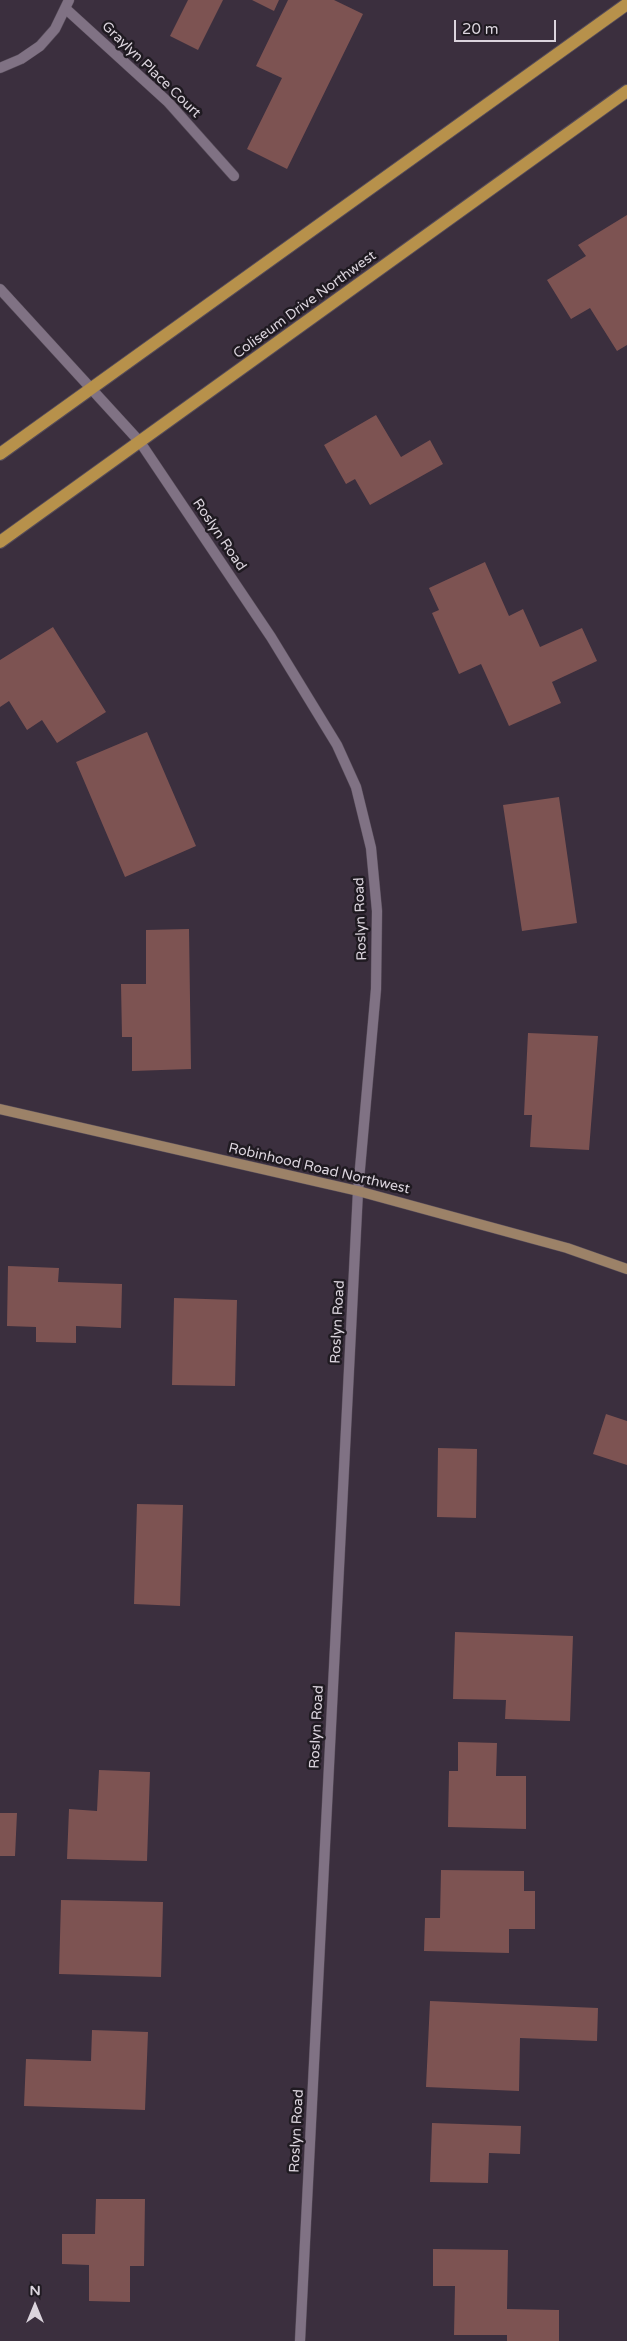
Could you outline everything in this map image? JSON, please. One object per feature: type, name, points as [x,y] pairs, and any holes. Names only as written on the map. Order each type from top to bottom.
[{"type":"main road","points":[[0,454],[627,4]]},
{"type":"main road","name":"Coliseum Drive Northwest","points":[[0,542],[627,91]]},
{"type":"street","name":"Graylyn Place Court","points":[[0,68],[21,60],[40,46],[55,29],[68,5],[168,102],[234,176]]},
{"type":"street","name":"Roslyn Road","points":[[0,290],[140,442],[271,637],[337,745],[356,787],[371,848],[377,911],[376,989],[358,1191],[300,2341]]},
{"type":"street","name":"Robinhood Road Northwest","points":[[0,1110],[358,1191],[567,1248],[627,1269]]},
{"type":"building","points":[[188,0],[223,0],[198,50],[170,36]]},
{"type":"building","points":[[252,0],[279,0],[274,11]]},
{"type":"building","points":[[288,0],[334,0],[363,14],[287,169],[247,149],[282,78],[256,66]]},
{"type":"building","points":[[627,215],[627,345],[617,351],[590,308],[571,319],[547,280],[586,256],[578,245]]},
{"type":"building","points":[[376,415],[401,457],[430,440],[443,464],[370,505],[355,479],[346,484],[324,445]]},
{"type":"building","points":[[485,562],[509,616],[523,609],[540,647],[582,628],[597,661],[552,682],[561,703],[509,726],[481,664],[459,674],[432,613],[439,610],[429,588]]},
{"type":"building","points":[[53,627],[106,712],[57,743],[42,720],[27,730],[9,701],[0,707],[0,660]]},
{"type":"building","points":[[147,732],[196,846],[125,877],[76,762]]},
{"type":"building","points":[[559,797],[577,923],[522,931],[503,805]]},
{"type":"building","points":[[189,929],[191,1069],[132,1071],[132,1037],[122,1037],[121,984],[146,984],[146,930]]},
{"type":"building","points":[[528,1033],[598,1036],[589,1150],[530,1147],[532,1115],[524,1115]]},
{"type":"building","points":[[8,1266],[59,1268],[58,1282],[122,1284],[121,1328],[76,1326],[76,1343],[36,1342],[36,1327],[7,1326]]},
{"type":"building","points":[[174,1298],[237,1300],[235,1386],[172,1385]]},
{"type":"building","points":[[606,1414],[627,1421],[627,1465],[593,1454]]},
{"type":"building","points":[[438,1448],[477,1449],[476,1518],[437,1517]]},
{"type":"building","points":[[137,1504],[183,1505],[180,1606],[134,1604]]},
{"type":"building","points":[[455,1632],[573,1636],[570,1721],[505,1719],[506,1700],[453,1699]]},
{"type":"building","points":[[458,1742],[497,1743],[496,1776],[526,1776],[526,1829],[448,1827],[449,1771],[458,1771]]},
{"type":"building","points":[[99,1770],[150,1772],[147,1861],[67,1859],[69,1809],[97,1811]]},
{"type":"building","points":[[0,1813],[17,1813],[15,1856],[0,1856]]},
{"type":"building","points":[[441,1870],[524,1871],[524,1891],[535,1891],[535,1929],[509,1929],[509,1953],[424,1951],[425,1918],[440,1918]]},
{"type":"building","points":[[61,1900],[163,1902],[161,1977],[59,1974]]},
{"type":"building","points":[[430,2001],[598,2008],[597,2041],[520,2038],[519,2091],[426,2087]]},
{"type":"building","points":[[92,2030],[148,2032],[145,2110],[24,2106],[26,2059],[91,2061]]},
{"type":"building","points":[[432,2123],[521,2126],[520,2154],[489,2153],[488,2183],[430,2182]]},
{"type":"building","points":[[96,2199],[145,2199],[144,2266],[130,2266],[130,2302],[89,2301],[89,2265],[62,2264],[62,2234],[95,2234]]},
{"type":"building","points":[[433,2249],[508,2250],[507,2309],[559,2310],[559,2341],[507,2341],[507,2335],[454,2335],[455,2286],[433,2286]]}]
